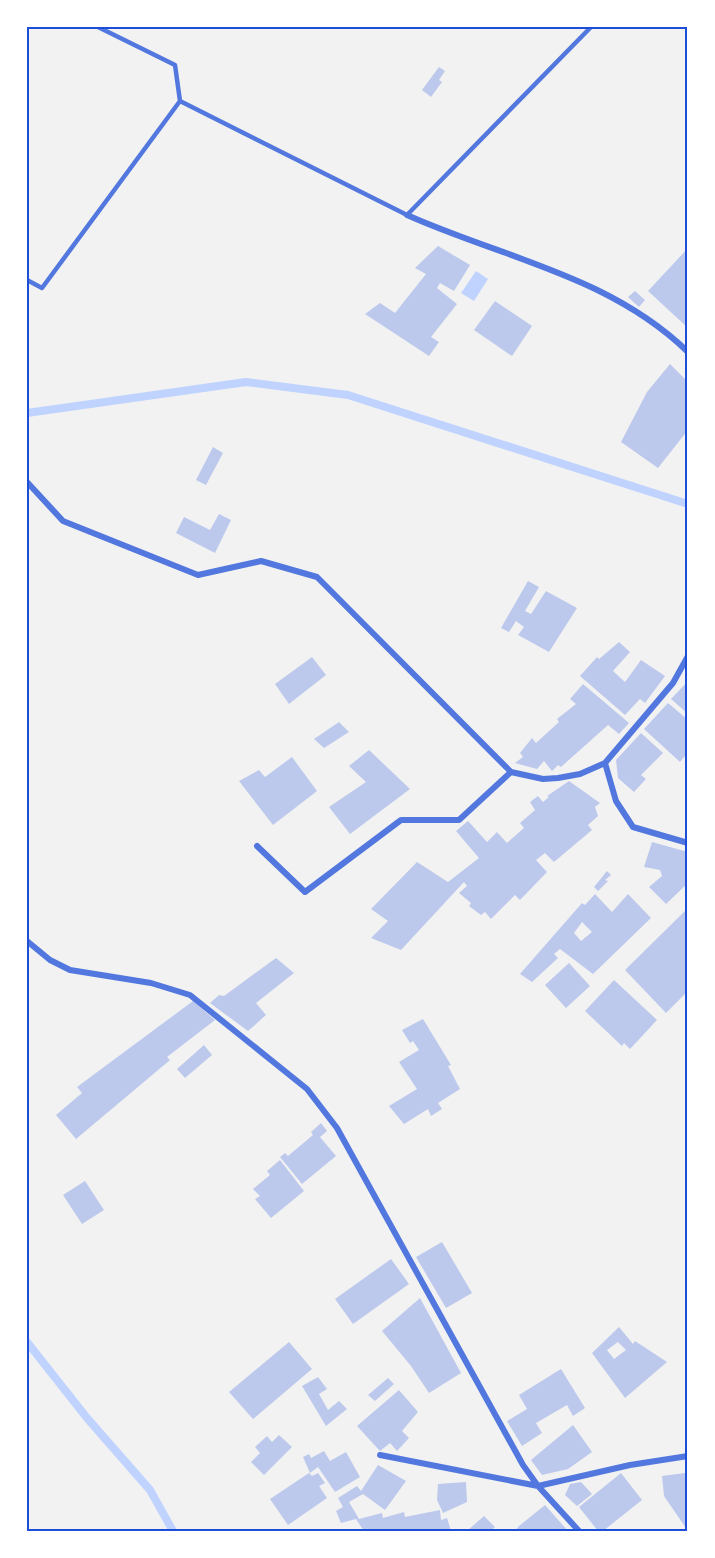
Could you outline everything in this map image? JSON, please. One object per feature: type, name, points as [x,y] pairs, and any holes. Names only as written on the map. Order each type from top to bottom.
[{"type":"street","points":[[406,215],[444,232],[586,283],[664,328],[688,352]]},
{"type":"street","points":[[27,482],[63,521],[198,574],[261,561],[317,577],[511,772],[543,779],[558,778],[580,774],[605,763],[673,683],[688,656]]},
{"type":"street","points":[[605,763],[616,801],[633,828],[688,843]]},
{"type":"street","points":[[257,846],[305,892],[401,820],[459,820],[511,772]]},
{"type":"street","points":[[27,941],[50,960],[70,970],[152,983],[190,995],[307,1089],[337,1128],[523,1465],[538,1486],[579,1531]]},
{"type":"street","points":[[380,1455],[538,1486],[630,1465],[688,1456]]},
{"type":"lane","points":[[27,280],[42,288],[180,101],[175,65],[98,27]]},
{"type":"lane","points":[[180,101],[406,215],[591,27]]},
{"type":"water","points":[[476,271],[488,279],[474,301],[461,293]]},
{"type":"building","points":[[439,67],[445,71],[439,80],[442,82],[431,97],[422,90]]},
{"type":"building","points":[[438,246],[470,265],[454,291],[440,283],[437,288],[457,304],[431,337],[439,342],[429,356],[365,314],[380,303],[395,313],[426,274],[415,268]]},
{"type":"building","points":[[688,248],[688,328],[648,291]]},
{"type":"building","points":[[635,291],[645,300],[639,307],[628,297]]},
{"type":"building","points":[[495,301],[532,326],[512,356],[474,330]]},
{"type":"building","points":[[670,364],[688,382],[688,430],[658,468],[621,442],[647,392]]},
{"type":"building","points":[[213,447],[223,453],[206,485],[196,480]]},
{"type":"building","points":[[219,514],[231,520],[215,553],[176,533],[184,517],[210,530]]},
{"type":"building","points":[[528,581],[539,587],[525,611],[531,614],[546,591],[577,608],[549,652],[518,635],[524,627],[516,621],[509,632],[501,628]]},
{"type":"building","points":[[619,642],[630,652],[613,671],[625,682],[641,660],[665,676],[645,703],[640,699],[625,715],[580,676],[597,657],[599,659]]},
{"type":"building","points":[[312,657],[326,675],[289,704],[275,684]]},
{"type":"building","points":[[688,681],[688,714],[671,699]]},
{"type":"building","points":[[583,684],[629,723],[619,734],[608,725],[561,767],[558,765],[552,771],[544,761],[537,769],[515,763],[523,757],[520,753],[532,738],[536,743],[559,722],[557,719],[576,704],[570,699]]},
{"type":"building","points":[[668,703],[688,720],[688,752],[680,762],[644,729]]},
{"type":"building","points":[[339,722],[349,732],[324,748],[314,739]]},
{"type":"building","points":[[641,733],[663,753],[641,775],[646,779],[634,792],[618,778],[616,760]]},
{"type":"building","points":[[369,750],[410,789],[350,834],[329,807],[366,782],[349,766]]},
{"type":"building","points":[[292,757],[317,791],[273,825],[239,781],[259,770],[265,777]]},
{"type":"building","points":[[569,781],[600,803],[595,807],[598,816],[588,825],[592,830],[554,862],[545,853],[536,860],[547,872],[520,900],[515,895],[491,919],[485,912],[481,915],[469,906],[471,903],[459,893],[467,886],[464,882],[401,950],[371,938],[388,921],[371,909],[417,862],[448,882],[479,858],[456,831],[468,821],[487,842],[497,832],[507,843],[524,828],[520,823],[535,810],[530,802],[538,796],[543,802],[549,797],[547,796]]},
{"type":"building","points":[[652,842],[688,852],[688,883],[666,904],[649,887],[662,876],[660,870],[644,867]]},
{"type":"building","points":[[607,871],[611,875],[598,891],[594,887]]},
{"type":"building","points":[[595,894],[612,912],[628,894],[651,918],[593,974],[560,949],[554,954],[558,958],[532,982],[520,974],[582,903],[585,905]],"holes":[[[582,922],[592,932],[581,941],[574,933]]]},
{"type":"building","points":[[688,908],[688,991],[666,1013],[625,970]]},
{"type":"building","points":[[276,958],[294,973],[256,1003],[266,1015],[248,1031],[210,1003],[219,995],[224,996]]},
{"type":"building","points":[[569,963],[590,986],[566,1008],[545,985]]},
{"type":"building","points":[[614,980],[657,1020],[630,1049],[624,1043],[622,1046],[585,1011]]},
{"type":"building","points":[[193,1001],[215,1020],[167,1057],[170,1060],[76,1139],[56,1115],[82,1093],[77,1087]]},
{"type":"building","points":[[423,1019],[451,1065],[448,1066],[460,1089],[438,1103],[442,1109],[431,1116],[428,1109],[404,1124],[389,1106],[417,1089],[399,1062],[419,1050],[413,1041],[410,1043],[402,1030]]},
{"type":"building","points":[[204,1045],[212,1055],[185,1078],[177,1069]]},
{"type":"building","points":[[321,1123],[327,1131],[320,1137],[336,1156],[302,1184],[280,1157],[285,1153],[288,1156],[313,1135],[311,1132]]},
{"type":"building","points":[[280,1160],[304,1191],[271,1218],[255,1199],[260,1196],[253,1189],[270,1175],[267,1171]]},
{"type":"building","points":[[85,1181],[104,1210],[82,1224],[63,1195]]},
{"type":"building","points":[[442,1242],[472,1293],[446,1308],[416,1257]]},
{"type":"building","points":[[391,1259],[409,1284],[353,1324],[335,1299]]},
{"type":"building","points":[[420,1298],[461,1373],[429,1393],[411,1366],[382,1331]]},
{"type":"building","points":[[619,1327],[633,1344],[635,1341],[667,1362],[625,1398],[592,1353]],"holes":[[[618,1342],[626,1350],[614,1359],[607,1350]]]},
{"type":"building","points":[[289,1342],[312,1369],[253,1419],[229,1392]]},
{"type":"building","points":[[561,1369],[585,1408],[573,1416],[567,1405],[536,1423],[542,1433],[522,1446],[507,1421],[527,1409],[519,1395]]},
{"type":"building","points":[[318,1377],[327,1389],[319,1394],[328,1410],[339,1401],[347,1409],[326,1426],[302,1386]]},
{"type":"building","points":[[388,1378],[394,1384],[375,1401],[368,1395]]},
{"type":"building","points":[[399,1390],[418,1412],[402,1431],[409,1438],[397,1451],[390,1443],[380,1451],[357,1426]]},
{"type":"building","points":[[573,1425],[592,1452],[568,1469],[542,1475],[531,1460]]},
{"type":"building","points":[[279,1435],[292,1447],[264,1475],[251,1462],[260,1453],[255,1447],[267,1436],[272,1442]]},
{"type":"building","points":[[324,1451],[330,1461],[346,1452],[360,1477],[335,1492],[318,1467],[310,1473],[303,1457],[309,1454],[311,1458]]},
{"type":"building","points":[[378,1465],[406,1481],[385,1510],[363,1494],[349,1502],[359,1519],[382,1513],[383,1518],[404,1512],[405,1517],[440,1510],[441,1520],[447,1518],[451,1531],[364,1531],[356,1519],[341,1523],[336,1511],[343,1507],[338,1498],[357,1486],[361,1491]]},
{"type":"building","points":[[309,1473],[312,1476],[318,1473],[325,1483],[319,1486],[327,1498],[288,1525],[270,1499]]},
{"type":"building","points":[[621,1473],[642,1500],[603,1531],[598,1531],[579,1507]]},
{"type":"building","points":[[685,1473],[688,1492],[688,1531],[664,1496],[662,1476]]},
{"type":"building","points":[[466,1482],[467,1502],[443,1513],[437,1500],[438,1484]]},
{"type":"building","points":[[581,1482],[592,1494],[577,1506],[565,1495],[570,1484]]},
{"type":"building","points":[[545,1505],[568,1531],[515,1531],[519,1526]]},
{"type":"building","points":[[484,1516],[495,1527],[491,1531],[467,1531]]},
{"type":"waterway","points":[[27,413],[246,382],[348,395],[688,504]]},
{"type":"waterway","points":[[27,1342],[87,1418],[150,1490],[173,1531]]}]
